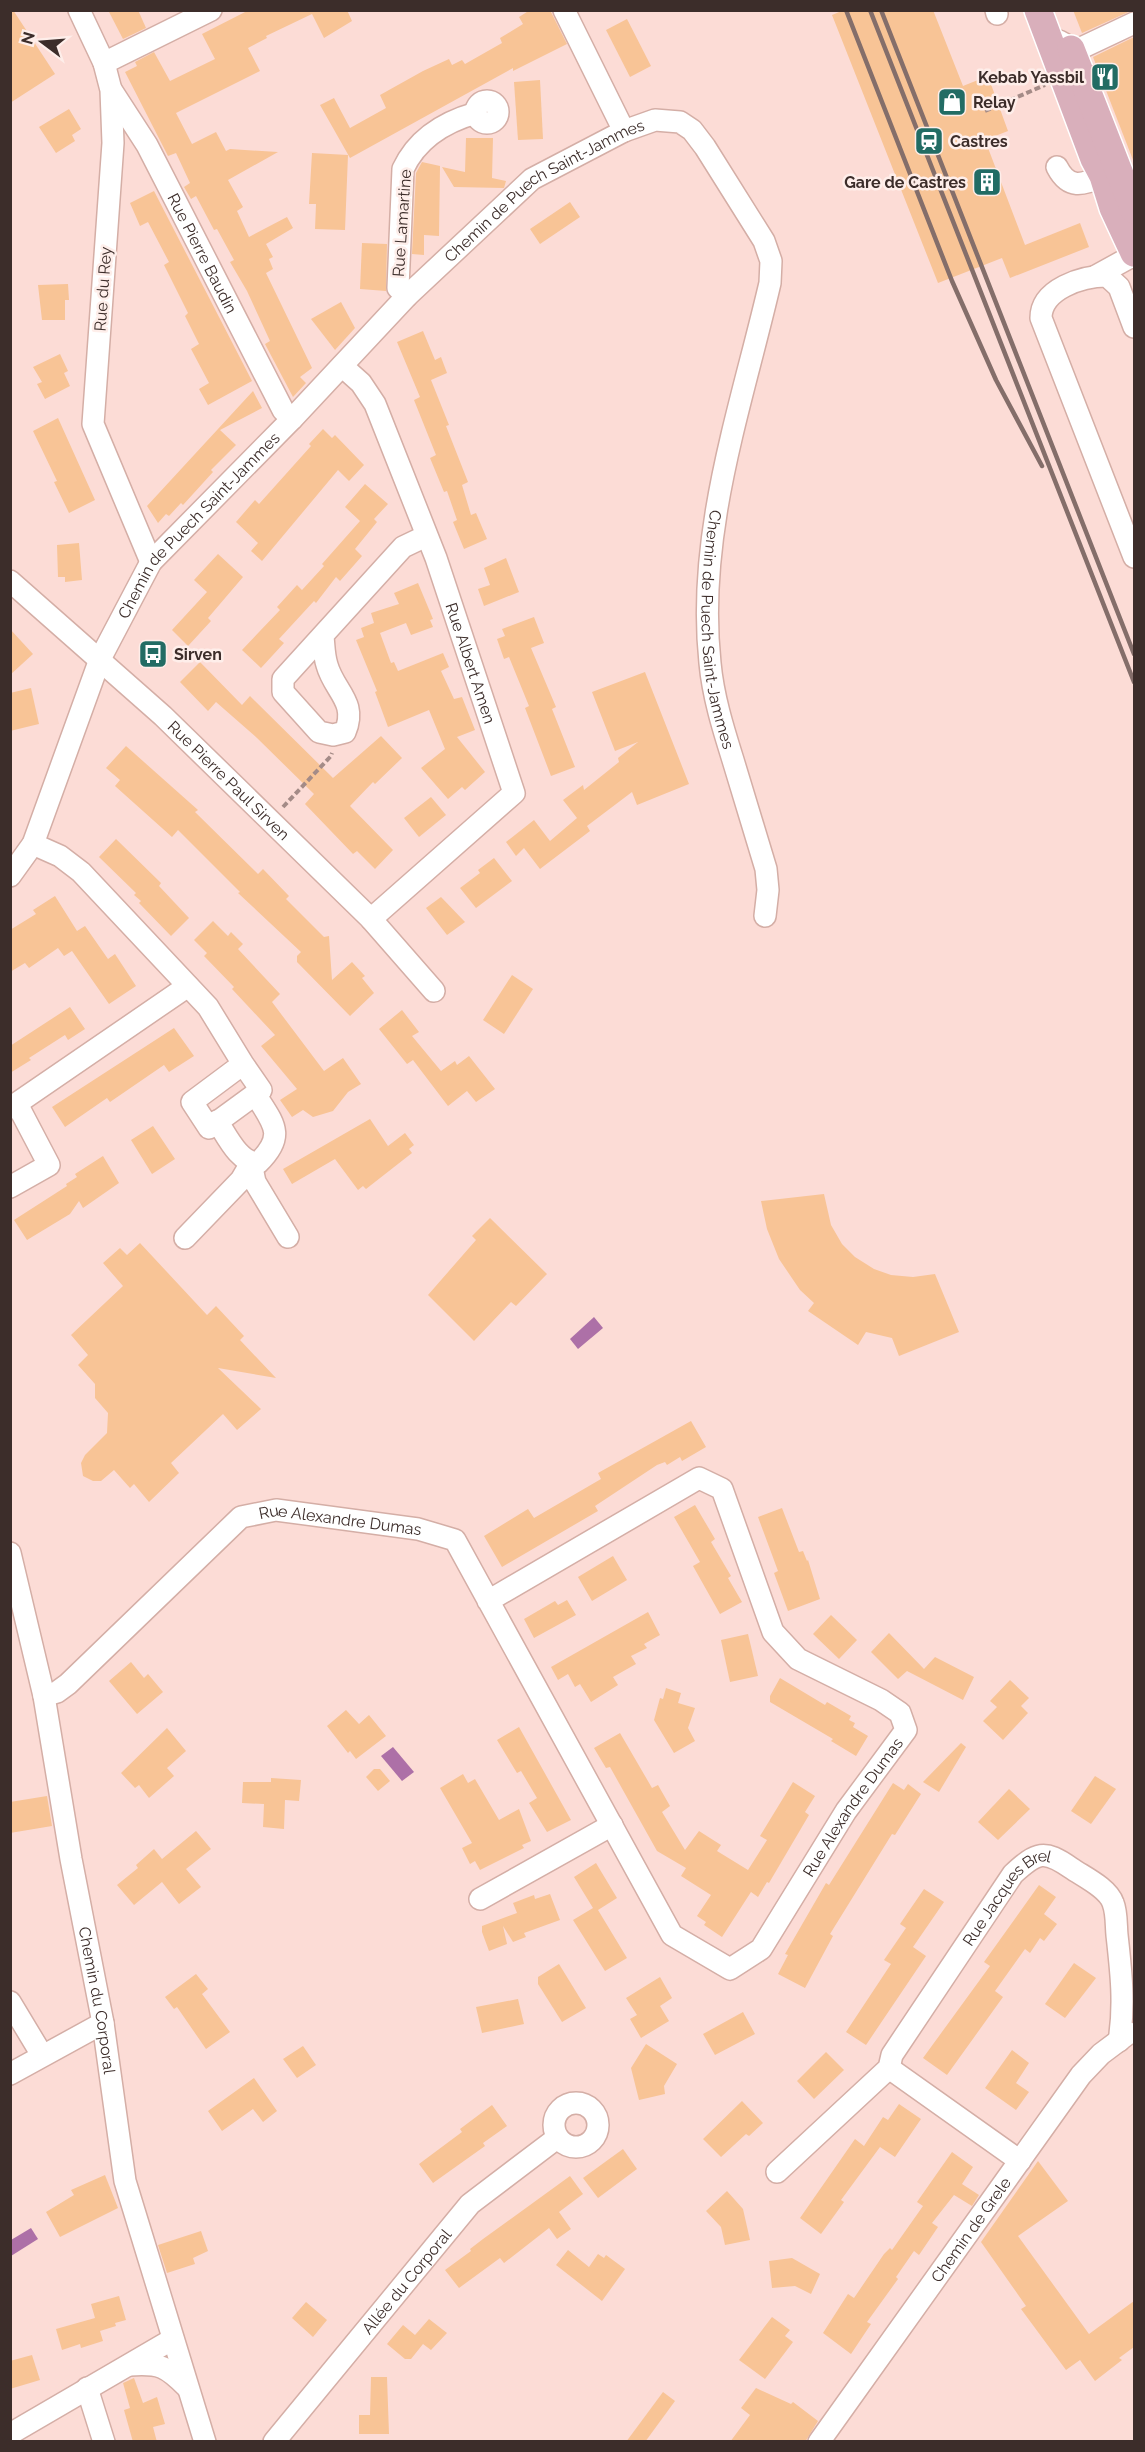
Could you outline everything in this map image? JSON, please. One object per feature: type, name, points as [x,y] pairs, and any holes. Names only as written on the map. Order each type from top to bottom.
[{"type":"main road","points":[[1038,10],[1132,256]]},
{"type":"main road","points":[[1056,10],[1075,48],[1133,206]]},
{"type":"street","name":"Rue du Rey","points":[[79,10],[104,63],[111,90],[113,143],[93,424],[151,562]]},
{"type":"street","points":[[104,63],[211,10]]},
{"type":"street","points":[[564,10],[624,131]]},
{"type":"street","points":[[1046,10],[1060,43],[1075,48],[1134,23]]},
{"type":"street","name":"Rue Pierre Baudin","points":[[111,90],[141,136],[283,410],[292,419]]},
{"type":"street","name":"Rue Lamartine","points":[[406,296],[398,288],[403,169],[409,157],[428,137],[458,118],[476,113]]},
{"type":"street","name":"Chemin de Puech Saint-Jammes","points":[[10,876],[33,844],[100,659],[151,562],[292,419],[406,296],[532,179],[624,131],[655,120],[680,122],[692,130],[764,241],[771,261],[770,283],[716,502],[707,609],[710,663],[717,706],[766,869],[768,890],[765,916]]},
{"type":"street","points":[[113,143],[119,135],[126,132],[141,136]]},
{"type":"street","points":[[1057,167],[1063,177],[1077,184],[1103,176],[1133,206]]},
{"type":"street","points":[[1132,256],[1096,276],[1056,291],[1044,302],[1041,318],[1134,557]]},
{"type":"street","points":[[1096,276],[1107,276],[1114,280],[1134,327]]},
{"type":"street","name":"Rue Albert Amen","points":[[342,366],[361,383],[375,404],[436,558],[514,793],[371,919]]},
{"type":"street","points":[[323,636],[327,666],[349,707],[350,720],[345,732],[333,735],[320,732],[283,692],[283,680],[403,547],[426,536]]},
{"type":"street","name":"Rue Pierre Paul Sirven","points":[[10,582],[163,716],[371,919],[434,991]]},
{"type":"street","points":[[33,844],[60,856],[81,872],[189,986],[207,1007],[261,1090],[209,1128],[192,1102],[243,1064]]},
{"type":"street","points":[[10,1187],[49,1165],[14,1106],[189,986]]},
{"type":"street","points":[[217,1121],[243,1158],[251,1163],[258,1163],[271,1150],[276,1138],[275,1126],[255,1094]]},
{"type":"street","points":[[251,1163],[255,1182],[288,1237]]},
{"type":"street","points":[[186,1238],[241,1180],[251,1163]]},
{"type":"street","name":"Rue Alexandre Dumas","points":[[44,1696],[63,1689],[241,1517],[276,1510],[418,1529],[454,1540],[672,1935],[730,1969],[761,1949],[846,1811],[906,1730],[900,1713],[881,1700],[798,1659],[774,1632],[722,1489],[699,1478],[488,1601]]},
{"type":"street","name":"Chemin du Corporal","points":[[10,1553],[44,1696],[71,1859],[103,2023],[126,2181],[205,2442]]},
{"type":"street","points":[[480,1899],[612,1825]]},
{"type":"street","name":"Rue Jacques Brel","points":[[777,2172],[889,2068],[892,2055],[1013,1874],[1032,1857],[1045,1854],[1058,1859],[1103,1891],[1114,1904],[1127,2035]]},
{"type":"street","points":[[10,2002],[42,2055]]},
{"type":"street","points":[[10,2074],[103,2023]]},
{"type":"street","name":"Chemin de Grele","points":[[819,2442],[1081,2075],[1101,2054],[1127,2035]]},
{"type":"street","points":[[889,2068],[1020,2161]]},
{"type":"street","name":"Allée du Corporal","points":[[274,2442],[470,2204],[557,2138]]},
{"type":"street","points":[[10,2434],[173,2339]]},
{"type":"street","points":[[127,2366],[152,2364],[164,2367],[189,2389]]},
{"type":"street","points":[[87,2388],[104,2442]]},
{"type":"path","points":[[985,111],[1047,84]]},
{"type":"path","points":[[270,820],[331,756],[333,735]]},
{"type":"shaded area","points":[[594,1317],[603,1328],[578,1349],[570,1339]]},
{"type":"shaded area","points":[[393,1747],[414,1772],[402,1781],[381,1756]]},
{"type":"shaded area","points":[[31,2228],[38,2239],[11,2256],[11,2240]]},
{"type":"building","points":[[10,10],[13,10],[55,74],[10,103]]},
{"type":"building","points":[[108,10],[138,10],[146,28],[123,39]]},
{"type":"building","points":[[249,10],[347,10],[352,21],[324,38],[312,14],[266,36],[267,38],[248,48],[260,71],[176,113],[192,144],[216,132],[226,151],[230,149],[278,152],[228,180],[243,207],[237,211],[249,237],[287,217],[293,228],[266,244],[273,257],[269,259],[273,269],[266,273],[312,368],[300,377],[306,383],[293,397],[265,344],[270,341],[247,291],[230,262],[234,260],[217,229],[214,230],[196,196],[191,199],[184,187],[190,183],[176,153],[168,156],[125,72],[137,66],[135,62],[154,52],[170,81],[215,59],[202,34]]},
{"type":"building","points":[[530,10],[550,10],[567,44],[513,71],[513,68],[350,158],[320,105],[334,98],[350,128],[386,108],[380,95],[449,59],[452,65],[462,60],[465,64],[502,43],[500,38],[523,24],[519,17]]},
{"type":"building","points":[[844,10],[933,10],[963,86],[988,76],[1008,131],[985,140],[1025,245],[1080,223],[1089,247],[1010,278],[1002,258],[938,283],[832,15]]},
{"type":"building","points":[[1073,10],[1133,10],[1082,33]]},
{"type":"building","points":[[627,19],[651,66],[630,77],[606,30]]},
{"type":"building","points":[[1134,37],[1134,160],[1133,160],[1093,57]]},
{"type":"building","points":[[540,80],[543,139],[518,140],[514,82]]},
{"type":"building","points":[[69,109],[81,129],[72,135],[75,141],[56,153],[39,127]]},
{"type":"building","points":[[466,138],[493,138],[492,178],[506,181],[504,188],[454,187],[442,167],[465,172]]},
{"type":"building","points":[[312,153],[348,155],[345,230],[315,229],[316,204],[309,204]]},
{"type":"building","points":[[422,162],[440,166],[439,236],[424,235],[424,255],[412,254],[416,173]]},
{"type":"building","points":[[154,191],[252,381],[208,405],[199,389],[209,383],[191,349],[199,344],[185,316],[188,313],[164,265],[169,262],[148,222],[140,226],[130,203]]},
{"type":"building","points":[[570,202],[580,217],[540,244],[530,229]]},
{"type":"building","points":[[362,243],[387,244],[386,291],[360,289]]},
{"type":"building","points":[[68,284],[69,300],[65,300],[65,320],[42,320],[38,285]]},
{"type":"building","points":[[341,302],[355,328],[335,350],[311,319]]},
{"type":"building","points":[[423,331],[435,360],[441,357],[447,373],[431,380],[468,482],[462,485],[471,515],[476,513],[487,539],[464,549],[453,522],[457,520],[447,491],[444,492],[430,458],[436,455],[414,400],[420,397],[397,342]]},
{"type":"building","points":[[60,354],[68,371],[64,373],[70,386],[45,399],[37,384],[42,382],[33,367]]},
{"type":"building","points":[[253,391],[262,408],[220,430],[236,445],[211,470],[213,472],[183,505],[181,503],[169,516],[166,514],[158,523],[147,506]]},
{"type":"building","points":[[58,418],[95,500],[69,513],[54,482],[57,481],[33,431]]},
{"type":"building","points":[[323,429],[332,438],[335,435],[364,465],[349,481],[338,470],[262,561],[251,551],[258,543],[236,522],[255,500],[259,504],[311,446],[309,444]]},
{"type":"building","points":[[365,484],[388,504],[374,519],[377,522],[355,549],[362,556],[340,581],[336,577],[316,603],[314,601],[279,639],[284,643],[261,668],[242,650],[280,610],[277,607],[297,585],[302,590],[324,566],[322,564],[360,521],[345,507]]},
{"type":"building","points":[[79,543],[82,580],[65,582],[65,577],[58,577],[57,545]]},
{"type":"building","points":[[218,554],[243,577],[208,618],[211,621],[188,646],[172,630],[207,592],[194,580]]},
{"type":"building","points":[[506,558],[519,592],[484,606],[478,589],[490,585],[484,568]]},
{"type":"building","points":[[418,583],[433,619],[430,620],[433,627],[411,635],[406,623],[380,633],[391,663],[394,662],[398,671],[443,653],[449,667],[441,671],[454,699],[462,697],[475,730],[457,737],[485,772],[465,790],[462,787],[448,799],[421,768],[445,749],[429,710],[388,727],[375,692],[377,691],[356,640],[364,637],[361,628],[374,623],[371,613],[399,604],[394,593]]},
{"type":"building","points":[[534,617],[544,643],[531,648],[556,707],[552,709],[575,767],[551,776],[525,708],[529,706],[509,657],[504,659],[497,639],[505,636],[502,629]]},
{"type":"building","points":[[10,629],[33,654],[10,675]]},
{"type":"building","points":[[200,662],[242,705],[250,696],[333,778],[381,736],[402,758],[375,784],[373,782],[350,806],[393,850],[375,869],[357,851],[353,854],[305,804],[314,794],[257,738],[216,702],[208,711],[180,682]]},
{"type":"building","points":[[645,672],[689,784],[637,805],[632,792],[587,826],[590,831],[540,869],[524,848],[516,856],[506,842],[534,820],[550,841],[577,818],[563,800],[583,785],[584,790],[619,762],[618,758],[638,742],[615,751],[592,692]]},
{"type":"building","points":[[31,688],[39,724],[10,731],[10,693]]},
{"type":"building","points":[[126,746],[198,810],[195,812],[258,874],[263,869],[289,896],[286,899],[324,937],[329,936],[332,980],[352,962],[365,976],[362,978],[374,993],[350,1016],[297,962],[297,956],[301,952],[238,893],[240,892],[178,830],[172,837],[115,786],[120,780],[106,768]]},
{"type":"building","points":[[431,797],[446,815],[419,837],[404,818]]},
{"type":"building","points":[[116,839],[161,883],[159,886],[189,918],[171,936],[139,903],[141,901],[134,895],[136,893],[99,857]]},
{"type":"building","points":[[494,858],[512,881],[476,908],[460,888],[480,873],[478,870]]},
{"type":"building","points":[[55,896],[77,931],[85,926],[108,959],[115,954],[136,986],[109,1004],[72,951],[64,956],[58,948],[29,968],[25,963],[10,972],[10,930],[36,914],[33,910]]},
{"type":"building","points":[[441,897],[465,922],[447,935],[426,908]]},
{"type":"building","points":[[213,921],[228,936],[231,932],[243,944],[238,949],[280,994],[272,1002],[324,1071],[343,1058],[361,1084],[348,1092],[333,1111],[313,1117],[303,1110],[292,1117],[280,1100],[297,1089],[261,1046],[275,1035],[232,989],[234,987],[204,956],[207,953],[194,940]]},
{"type":"building","points":[[512,975],[533,989],[504,1034],[483,1020]]},
{"type":"building","points":[[70,1007],[85,1029],[68,1040],[65,1035],[10,1073],[10,1046]]},
{"type":"building","points":[[402,1010],[419,1032],[412,1036],[441,1071],[455,1061],[457,1065],[469,1056],[495,1089],[476,1102],[467,1091],[448,1106],[413,1060],[407,1064],[379,1029]]},
{"type":"building","points":[[174,1028],[194,1056],[169,1072],[164,1065],[110,1102],[107,1098],[65,1127],[52,1107]]},
{"type":"building","points":[[370,1119],[388,1146],[405,1133],[414,1145],[409,1149],[412,1153],[366,1189],[363,1186],[358,1190],[335,1159],[292,1184],[283,1169]]},
{"type":"building","points":[[153,1126],[175,1159],[152,1174],[131,1140]]},
{"type":"building","points":[[103,1156],[119,1183],[83,1208],[79,1201],[70,1214],[27,1240],[14,1220],[67,1186],[66,1184],[77,1177],[75,1174]]},
{"type":"building","points":[[824,1194],[831,1225],[842,1244],[855,1257],[874,1269],[891,1275],[913,1277],[935,1274],[959,1332],[899,1356],[892,1338],[866,1332],[858,1345],[808,1311],[814,1303],[800,1290],[779,1259],[767,1229],[761,1201]]},
{"type":"building","points":[[490,1218],[547,1274],[516,1306],[511,1302],[474,1341],[428,1295],[476,1240],[472,1236]]},
{"type":"building","points":[[140,1243],[207,1315],[216,1306],[244,1336],[240,1340],[276,1378],[218,1368],[261,1409],[237,1430],[223,1414],[171,1463],[179,1473],[149,1502],[134,1484],[130,1488],[114,1470],[101,1481],[93,1481],[83,1476],[81,1463],[85,1455],[107,1433],[108,1413],[95,1398],[95,1384],[78,1365],[88,1355],[71,1335],[123,1286],[103,1263],[120,1248],[127,1255]]},
{"type":"building","points":[[691,1421],[706,1447],[682,1461],[680,1457],[667,1465],[665,1462],[657,1465],[595,1506],[598,1511],[502,1567],[484,1536],[528,1509],[534,1518],[601,1479],[598,1473]]},
{"type":"building","points":[[695,1505],[715,1539],[711,1542],[731,1576],[728,1578],[742,1602],[720,1614],[693,1566],[700,1562],[674,1517]]},
{"type":"building","points":[[782,1508],[799,1552],[803,1551],[808,1560],[820,1599],[788,1611],[774,1573],[778,1571],[758,1517]]},
{"type":"building","points":[[613,1556],[627,1580],[592,1601],[578,1577]]},
{"type":"building","points":[[567,1600],[576,1615],[534,1638],[524,1619],[555,1601],[558,1605]]},
{"type":"building","points":[[648,1612],[660,1635],[644,1644],[647,1648],[631,1656],[636,1664],[613,1677],[618,1685],[591,1702],[580,1684],[575,1687],[568,1674],[558,1680],[551,1667]]},
{"type":"building","points":[[831,1615],[857,1640],[839,1659],[813,1634]]},
{"type":"building","points":[[889,1633],[924,1669],[935,1657],[974,1677],[963,1700],[907,1671],[898,1679],[871,1652]]},
{"type":"building","points":[[748,1634],[758,1676],[730,1682],[721,1640]]},
{"type":"building","points":[[131,1662],[144,1678],[148,1674],[163,1692],[137,1714],[109,1681]]},
{"type":"building","points":[[780,1678],[825,1705],[827,1702],[851,1716],[849,1720],[855,1723],[853,1727],[868,1736],[856,1756],[831,1741],[833,1739],[770,1702],[770,1696]]},
{"type":"building","points":[[1010,1680],[1029,1698],[1021,1706],[1028,1713],[1003,1740],[983,1721],[997,1707],[990,1701]]},
{"type":"building","points":[[666,1688],[681,1693],[678,1703],[695,1708],[688,1728],[695,1741],[674,1753],[654,1720],[660,1698],[663,1699]]},
{"type":"building","points":[[346,1710],[359,1724],[369,1715],[386,1736],[356,1759],[350,1751],[348,1753],[327,1726]]},
{"type":"building","points":[[519,1727],[571,1820],[547,1832],[529,1803],[537,1798],[521,1771],[517,1773],[497,1740]]},
{"type":"building","points":[[167,1728],[186,1751],[167,1768],[174,1776],[149,1798],[139,1785],[135,1788],[121,1773]]},
{"type":"building","points":[[620,1733],[652,1788],[658,1785],[670,1806],[662,1812],[685,1850],[699,1831],[721,1845],[717,1851],[748,1870],[767,1840],[760,1836],[793,1782],[815,1796],[805,1812],[809,1815],[769,1883],[767,1882],[758,1897],[751,1892],[722,1937],[704,1925],[706,1922],[697,1916],[711,1895],[681,1876],[686,1868],[657,1851],[610,1767],[606,1768],[594,1748]]},
{"type":"building","points":[[961,1743],[966,1747],[939,1792],[923,1782]]},
{"type":"building","points":[[374,1769],[380,1769],[390,1781],[378,1791],[366,1777]]},
{"type":"building","points":[[463,1774],[468,1783],[475,1779],[499,1820],[519,1809],[531,1841],[522,1845],[524,1848],[480,1870],[475,1861],[470,1864],[462,1848],[472,1843],[440,1788]]},
{"type":"building","points":[[1095,1776],[1116,1789],[1091,1824],[1071,1811]]},
{"type":"building","points":[[271,1778],[301,1780],[299,1801],[285,1800],[284,1829],[263,1827],[264,1804],[242,1803],[243,1782],[271,1782]]},
{"type":"building","points":[[893,1783],[904,1790],[908,1784],[921,1794],[895,1835],[892,1834],[830,1934],[833,1936],[805,1988],[778,1974],[788,1955],[785,1954],[826,1883],[829,1885]]},
{"type":"building","points":[[1009,1789],[1030,1809],[998,1840],[978,1822]]},
{"type":"building","points":[[47,1796],[52,1826],[10,1833],[10,1802]]},
{"type":"building","points":[[196,1831],[211,1849],[186,1869],[201,1887],[179,1904],[162,1882],[134,1905],[117,1885],[138,1868],[136,1865],[154,1849],[162,1859]]},
{"type":"building","points":[[596,1863],[617,1898],[598,1910],[627,1958],[605,1971],[573,1920],[593,1908],[574,1877]]},
{"type":"building","points":[[1039,1885],[1056,1897],[1044,1914],[1057,1924],[1044,1941],[1040,1938],[1030,1953],[1025,1949],[995,1991],[1003,1997],[947,2075],[923,2058],[990,1966],[984,1962]]},
{"type":"building","points":[[924,1889],[944,1902],[913,1947],[926,1956],[866,2045],[846,2032],[891,1964],[884,1960],[906,1928],[900,1924]]},
{"type":"building","points":[[550,1894],[560,1920],[524,1933],[526,1937],[513,1942],[503,1926],[507,1944],[489,1951],[482,1926],[517,1913],[513,1903],[534,1895],[535,1899]]},
{"type":"building","points":[[1074,1963],[1096,1978],[1065,2018],[1045,2004]]},
{"type":"building","points":[[559,1964],[586,2008],[562,2022],[538,1984],[538,1977]]},
{"type":"building","points":[[196,1974],[208,1989],[202,1994],[230,2032],[206,2049],[177,2007],[174,2009],[165,1997]]},
{"type":"building","points":[[660,1977],[672,1998],[660,2006],[669,2021],[641,2038],[630,2019],[637,2015],[626,1998]]},
{"type":"building","points":[[518,1999],[524,2024],[482,2033],[476,2007]]},
{"type":"building","points":[[743,2012],[755,2034],[715,2055],[703,2034]]},
{"type":"building","points":[[646,2044],[677,2064],[664,2086],[665,2094],[639,2100],[631,2068]]},
{"type":"building","points":[[303,2046],[316,2065],[297,2078],[283,2059]]},
{"type":"building","points":[[1012,2050],[1029,2063],[1016,2083],[1029,2092],[1016,2110],[985,2088]]},
{"type":"building","points":[[826,2052],[844,2070],[814,2099],[797,2081]]},
{"type":"building","points":[[254,2078],[277,2111],[263,2122],[253,2109],[222,2131],[208,2111]]},
{"type":"building","points":[[742,2101],[763,2123],[749,2136],[746,2134],[721,2157],[703,2139]]},
{"type":"building","points":[[899,2104],[921,2119],[895,2157],[880,2147],[841,2200],[844,2202],[821,2234],[800,2218],[855,2139],[864,2146],[883,2117],[888,2120]]},
{"type":"building","points":[[492,2105],[507,2126],[483,2143],[485,2146],[433,2183],[419,2164],[462,2132],[460,2129]]},
{"type":"building","points":[[623,2149],[637,2169],[598,2198],[583,2178]]},
{"type":"building","points":[[952,2152],[973,2167],[962,2184],[979,2195],[972,2206],[954,2195],[932,2223],[938,2227],[919,2255],[914,2251],[896,2277],[898,2279],[867,2322],[871,2324],[851,2354],[823,2333],[848,2294],[854,2298],[884,2254],[890,2248],[892,2250],[923,2206],[917,2202]]},
{"type":"building","points":[[1038,2161],[1068,2201],[1018,2236],[1089,2334],[1134,2301],[1134,2347],[1119,2358],[1122,2360],[1095,2381],[1080,2360],[1066,2370],[1021,2309],[1026,2306],[981,2242]]},
{"type":"building","points":[[105,2175],[118,2208],[60,2237],[46,2212],[74,2195],[71,2190]]},
{"type":"building","points":[[570,2176],[583,2194],[559,2212],[571,2229],[557,2239],[549,2228],[504,2263],[500,2258],[459,2288],[445,2270],[483,2239]]},
{"type":"building","points":[[727,2191],[743,2209],[750,2240],[725,2245],[721,2227],[706,2211]]},
{"type":"building","points":[[201,2231],[208,2251],[193,2258],[195,2264],[167,2273],[158,2245]]},
{"type":"building","points":[[568,2250],[589,2267],[598,2254],[604,2258],[606,2255],[625,2269],[602,2301],[556,2265]]},
{"type":"building","points":[[792,2258],[820,2274],[811,2294],[795,2286],[772,2288],[769,2261]]},
{"type":"building","points":[[119,2296],[126,2320],[100,2331],[103,2341],[81,2348],[80,2344],[62,2350],[56,2329],[95,2318],[91,2304]]},
{"type":"building","points":[[306,2302],[327,2320],[313,2337],[292,2318]]},
{"type":"building","points":[[772,2317],[790,2330],[785,2336],[793,2342],[765,2379],[739,2360]]},
{"type":"building","points":[[429,2319],[447,2333],[431,2350],[423,2344],[411,2359],[405,2359],[387,2344],[403,2325],[415,2335]]},
{"type":"building","points":[[32,2355],[40,2380],[10,2389],[10,2361]]},
{"type":"building","points":[[371,2377],[387,2377],[389,2434],[359,2434],[359,2415],[370,2415]]},
{"type":"building","points":[[134,2378],[143,2403],[157,2397],[165,2424],[153,2427],[157,2442],[133,2442],[124,2410],[130,2408],[123,2383]]},
{"type":"building","points":[[756,2388],[791,2404],[793,2402],[818,2421],[805,2442],[730,2442],[750,2415],[741,2408]]},
{"type":"building","points":[[663,2392],[675,2401],[645,2442],[626,2442]]},
{"type":"railway","points":[[846,10],[952,281],[996,380],[1042,466]]},
{"type":"railway","points":[[870,10],[1134,682]]},
{"type":"railway","points":[[881,10],[1134,654]]},
{"type":"place","name":"Kebab Yassbil","points":[[1105,77]]},
{"type":"place","name":"Relay","points":[[952,102]]},
{"type":"place","name":"Castres","points":[[929,141]]},
{"type":"place","name":"Gare de Castres","points":[[987,182]]},
{"type":"place","name":"Sirven","points":[[153,654]]}]
